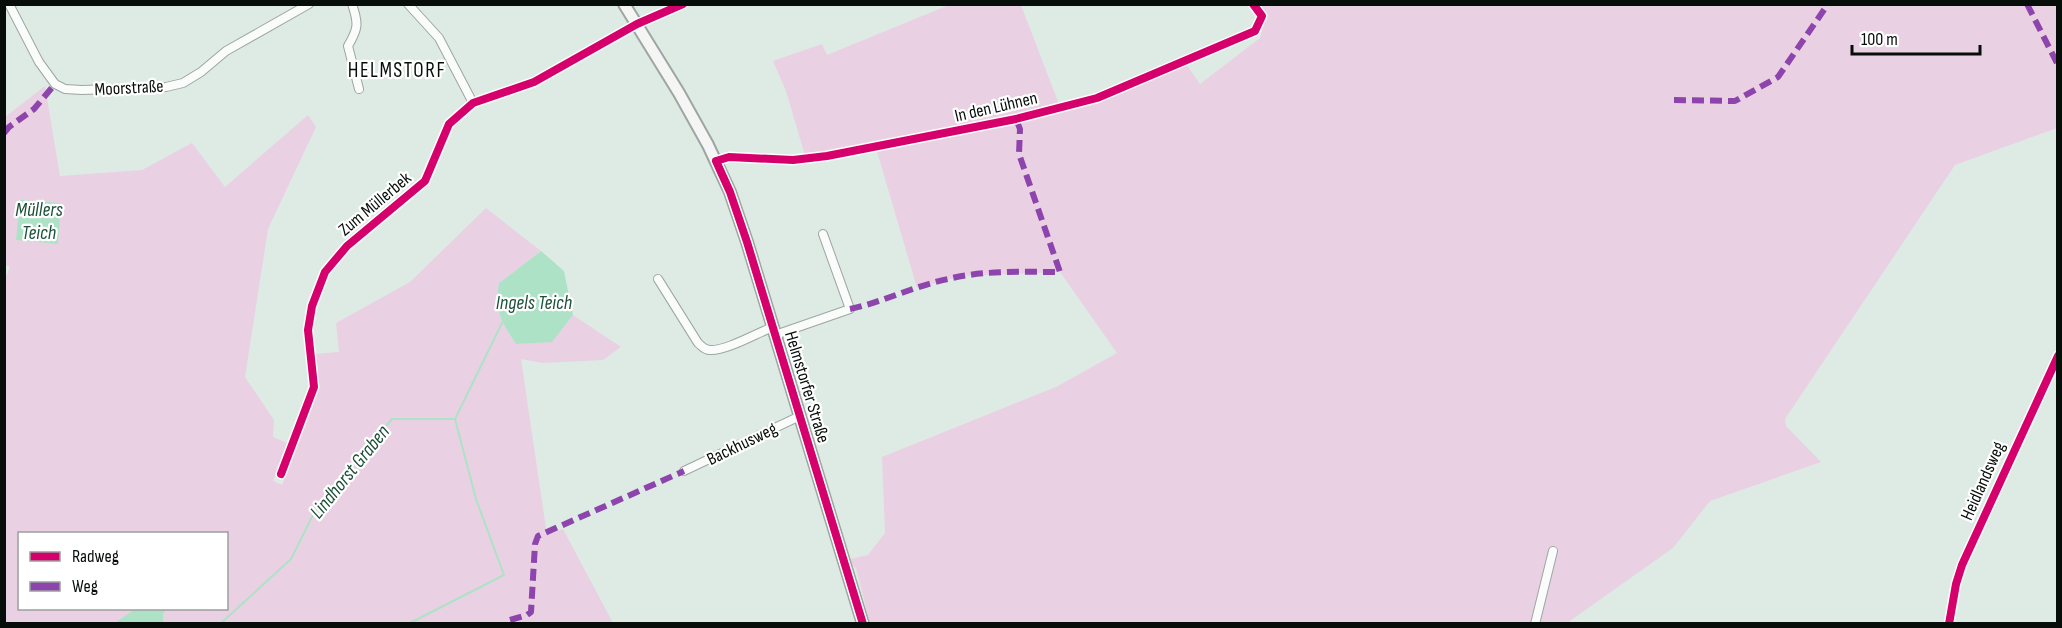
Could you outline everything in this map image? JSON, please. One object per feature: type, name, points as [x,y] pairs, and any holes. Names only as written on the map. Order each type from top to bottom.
[{"type":"main road","name":"Helmstorfer Straße","points":[[624,4],[684,101],[716,161],[736,212],[863,624]]},
{"type":"street","name":"Moorstraße","points":[[9,4],[39,62],[55,84],[64,89],[82,90],[166,87],[183,83],[201,72],[226,51],[309,4]]},
{"type":"street","points":[[352,4],[357,30],[348,46],[359,89]]},
{"type":"street","points":[[408,4],[439,38],[473,103]]},
{"type":"street","name":"Zum Müllerbek","points":[[280,474],[314,387],[308,330],[312,306],[325,272],[347,246],[425,181],[449,124],[473,103],[534,82],[637,24],[683,4]]},
{"type":"street","name":"In den Lühnen","points":[[716,161],[729,157],[793,160],[827,156],[1016,119],[1097,98],[1255,31],[1262,16],[1254,4]]},
{"type":"street","points":[[658,279],[698,343],[710,350],[725,346],[850,309],[823,234]]},
{"type":"street","name":"Heidlandsweg","points":[[1949,624],[1962,565],[2058,356]]},
{"type":"street","name":"Backhusweg","points":[[684,471],[800,416]]},
{"type":"street","points":[[1535,624],[1553,551]]},
{"type":"shaded area","points":[[949,5],[1021,5],[1060,107],[1096,95],[1182,58],[1200,84],[1260,38],[1266,16],[1259,5],[2057,5],[2057,128],[1955,165],[1785,419],[1786,426],[1821,462],[1710,501],[1673,548],[1567,623],[870,623],[856,568],[851,564],[850,559],[868,555],[885,533],[882,457],[1056,387],[1117,353],[1060,272],[962,276],[917,288],[876,148],[806,159],[786,91],[773,61],[822,44],[827,55]]},
{"type":"shaded area","points":[[45,86],[60,176],[142,170],[192,143],[225,187],[308,115],[316,127],[268,229],[245,377],[274,420],[273,437],[287,443],[273,481],[282,485],[319,390],[315,354],[339,352],[336,323],[410,282],[486,208],[541,251],[499,283],[498,308],[506,329],[516,344],[552,341],[573,315],[621,347],[603,360],[543,363],[521,359],[547,535],[563,529],[613,623],[5,623],[4,281],[10,267],[4,264],[5,117]]},
{"type":"water","name":"Müllers Teich","points":[[20,200],[61,203],[58,244],[16,240]]},
{"type":"water","name":"Ingels Teich","points":[[541,251],[564,271],[573,315],[552,342],[516,344],[506,329],[498,308],[499,283]]},
{"type":"water","points":[[134,610],[165,610],[163,623],[115,623]]},
{"type":"waterway","name":"Lindhorst Graben","points":[[220,624],[291,559],[314,513],[392,419],[455,419],[502,323]]},
{"type":"waterway","points":[[408,624],[504,575],[476,499],[455,419]]},
{"type":"marked path","points":[[1674,100],[1735,101],[1778,77],[1828,4]]},
{"type":"marked path","points":[[2027,4],[2058,65]]},
{"type":"marked path","points":[[4,133],[34,109],[55,84]]},
{"type":"marked path","points":[[850,309],[935,282],[962,276],[1004,272],[1060,272],[1019,154],[1020,129],[1016,119]]},
{"type":"marked path","points":[[510,620],[531,612],[535,544],[538,536],[684,471]]},
{"type":"cycle path","points":[[281,474],[314,387],[308,330],[312,306],[325,272],[347,246],[425,181],[449,124],[473,103],[534,82],[637,24],[683,4]]},
{"type":"cycle path","points":[[863,624],[747,242],[730,192],[716,161],[729,157],[793,160],[827,156],[1016,119],[1097,98],[1255,31],[1262,16],[1253,4]]},
{"type":"cycle path","points":[[1949,624],[1962,565],[2058,356]]},
{"type":"district","name":"HELMSTORF","points":[[397,70]]}]
